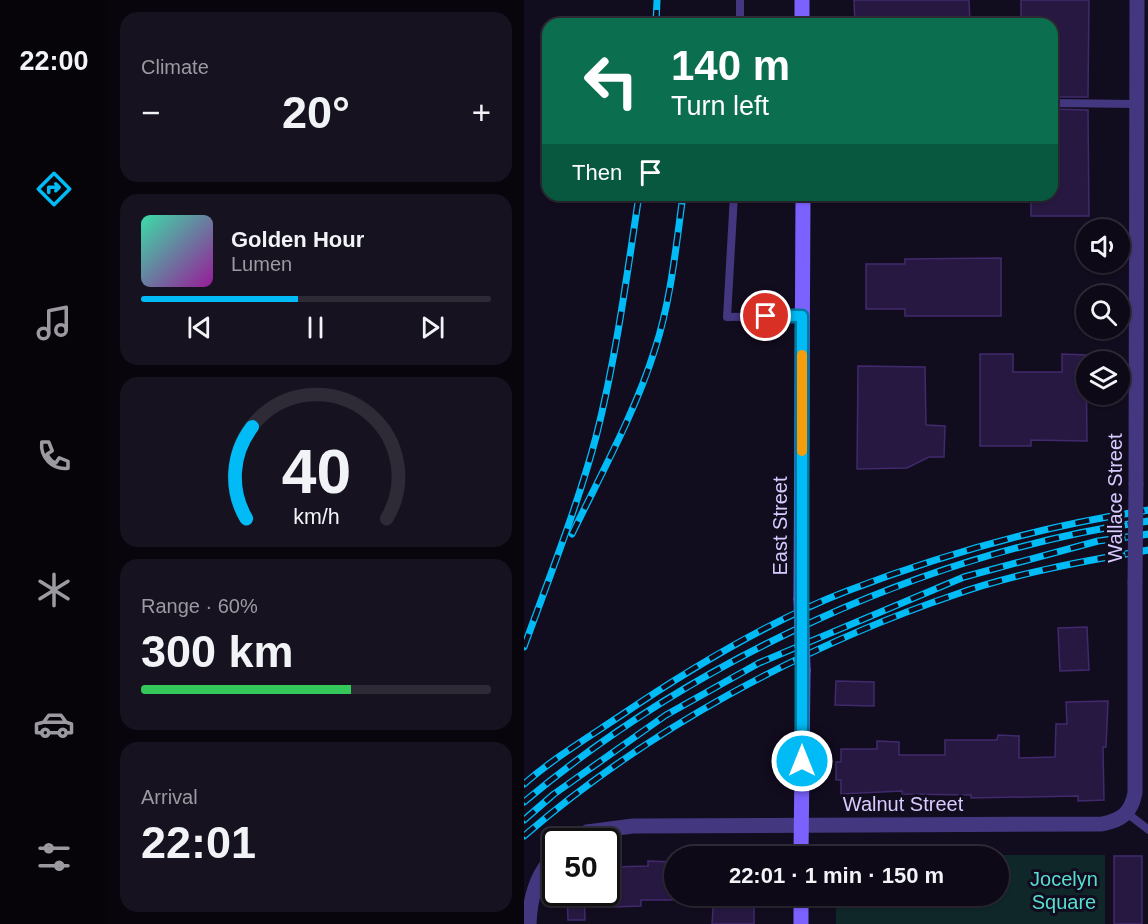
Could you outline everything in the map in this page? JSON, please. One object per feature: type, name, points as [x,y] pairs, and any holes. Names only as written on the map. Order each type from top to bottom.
[{"type":"main road","points":[[802,0],[802,18]]},
{"type":"main road","name":"East Street","points":[[801,846],[803,201]]},
{"type":"main road","points":[[801,906],[801,924]]},
{"type":"street","name":"Wallace Street","points":[[1128,814],[1135,793],[1137,0]]},
{"type":"street","name":"Walnut Street","points":[[605,828],[1102,824],[1115,821],[1128,814]]},
{"type":"street","points":[[528,924],[531,898],[542,872]]},
{"type":"lane","points":[[740,0],[740,18]]},
{"type":"lane","points":[[1058,103],[1136,104]]},
{"type":"lane","points":[[734,201],[727,317],[802,316]]},
{"type":"lane","points":[[1128,814],[1148,830]]},
{"type":"green space","name":"Jocelyn Square","points":[[1009,855],[1105,855],[1105,924],[836,924],[836,906],[1009,906]]},
{"type":"building","points":[[854,0],[969,0],[970,18],[855,18]]},
{"type":"building","points":[[1021,0],[1089,0],[1088,97],[1058,97],[1058,18],[1021,18]]},
{"type":"building","points":[[1058,109],[1088,110],[1089,216],[1031,216],[1031,201],[1058,201]]},
{"type":"building","points":[[1001,258],[1001,316],[905,316],[905,309],[866,309],[866,264],[905,264],[905,259]]},
{"type":"building","points":[[980,354],[1013,354],[1013,372],[1062,372],[1062,354],[1076,355],[1076,405],[1087,405],[1087,441],[1031,440],[1031,446],[980,446]]},
{"type":"building","points":[[858,366],[925,367],[926,425],[945,426],[944,457],[929,457],[907,468],[857,469]]},
{"type":"building","points":[[1087,627],[1089,670],[1060,671],[1058,628]]},
{"type":"building","points":[[836,681],[874,682],[874,706],[835,705]]},
{"type":"building","points":[[1108,701],[1106,747],[1103,747],[1104,800],[1078,801],[1078,796],[971,798],[971,795],[902,794],[902,791],[841,794],[841,780],[836,780],[836,762],[841,762],[841,749],[877,749],[877,741],[899,742],[899,755],[945,755],[945,740],[997,740],[998,735],[1019,736],[1019,758],[1055,757],[1056,724],[1067,724],[1066,702]]},
{"type":"building","points":[[1114,856],[1142,856],[1142,924],[1114,924]]},
{"type":"building","points":[[648,861],[664,862],[664,900],[641,900],[641,906],[613,907],[620,906],[620,867],[648,866]]},
{"type":"building","points":[[568,906],[584,906],[585,920],[568,920]]},
{"type":"building","points":[[713,906],[754,906],[754,924],[712,924]]},
{"type":"railway","points":[[656,18],[657,0]]},
{"type":"railway","points":[[524,647],[571,516],[596,437],[615,347],[638,201]]},
{"type":"railway","points":[[572,534],[628,420],[655,349],[669,292],[682,201]]},
{"type":"railway","points":[[524,784],[571,748],[674,681],[730,647],[817,603],[920,565],[996,542],[1072,524],[1149,510]]},
{"type":"railway","points":[[524,802],[591,750],[663,702],[738,658],[817,620],[899,586],[982,558],[1065,536],[1149,521]]},
{"type":"railway","points":[[524,820],[554,794],[666,715],[759,663],[964,577],[1098,541],[1149,534]]},
{"type":"railway","points":[[524,836],[622,761],[728,695],[783,666],[897,616],[978,587],[1075,563],[1149,550]]},
{"type":"slow traffic","points":[[802,355],[802,451]]},
{"type":"route","points":[[766,316],[802,316],[802,761]]}]
